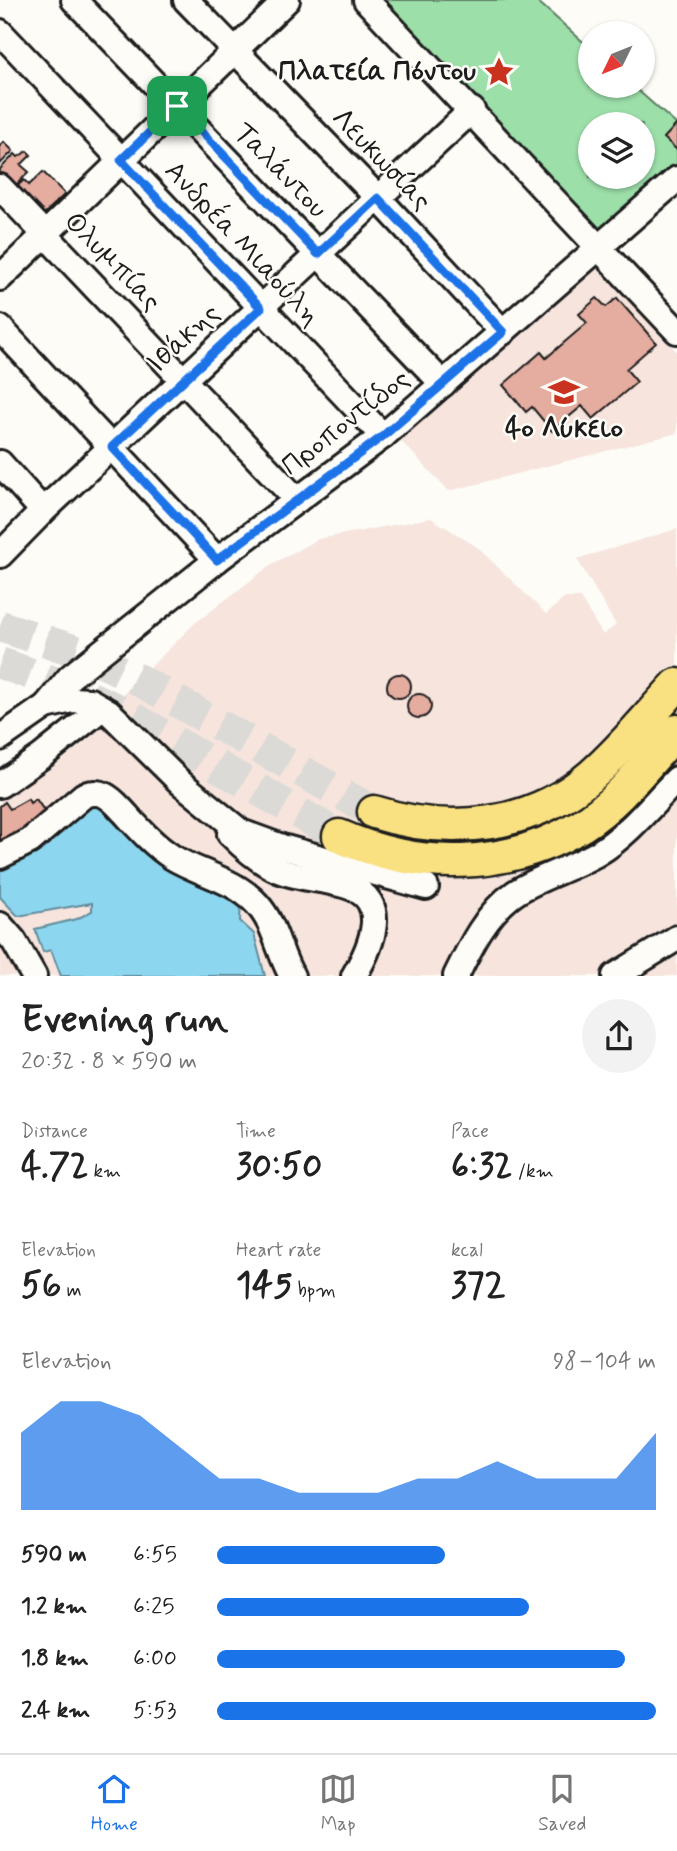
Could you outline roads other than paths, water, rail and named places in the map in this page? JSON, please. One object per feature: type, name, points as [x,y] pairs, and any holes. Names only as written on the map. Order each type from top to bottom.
[{"type":"main road","points":[[374,813],[398,820],[444,827],[488,824],[537,808],[592,776],[677,685]]},
{"type":"main road","points":[[339,836],[388,855],[445,862],[495,859],[523,851],[571,831],[600,811],[677,731]]},
{"type":"street","name":"Ταλάντου","points":[[74,0],[443,384]]},
{"type":"street","name":"Λευκωσίας","points":[[186,0],[378,198],[503,332]]},
{"type":"street","points":[[0,278],[287,0]]},
{"type":"street","points":[[366,0],[677,331]]},
{"type":"street","name":"Ανδρέα Μιαούλη","points":[[0,32],[383,436]]},
{"type":"street","name":"Ιθάκης","points":[[0,555],[43,511],[472,110]]},
{"type":"street","name":"Προποντίδος","points":[[47,706],[70,677],[217,560],[383,436],[677,179]]},
{"type":"street","name":"Ολυμπίας","points":[[0,187],[297,500]]},
{"type":"street","points":[[0,328],[217,560]]},
{"type":"street","points":[[0,463],[43,511]]},
{"type":"street","points":[[0,738],[47,706],[72,699],[90,701],[102,708],[138,739],[240,844],[274,868],[347,886],[367,898],[375,911],[375,926],[354,976]]},
{"type":"street","points":[[0,785],[53,748],[102,708]]},
{"type":"street","points":[[456,976],[471,945],[493,915],[516,893],[598,853],[632,826],[677,779]]},
{"type":"street","points":[[181,783],[228,823],[257,838],[426,887]]},
{"type":"street","points":[[0,856],[30,841],[85,795],[94,791],[106,794],[152,842],[173,857],[237,886],[256,903],[268,917],[292,976]]},
{"type":"street","points":[[0,925],[14,941],[34,976]]},
{"type":"street","points":[[615,976],[677,938]]},
{"type":"water","points":[[92,798],[241,898],[240,921],[254,934],[265,976],[61,976],[51,950],[43,952],[35,929],[77,919],[92,911],[92,903],[18,916],[0,897],[0,862]]},
{"type":"tunnel","points":[[0,626],[85,654],[139,680],[374,812]]},
{"type":"tunnel","points":[[0,663],[68,687],[121,711],[339,836]]},
{"type":"place","name":"Πλατεία Πόντου","points":[[499,72]]},
{"type":"place","name":"4ο Λύκειο","points":[[564,392]]}]
